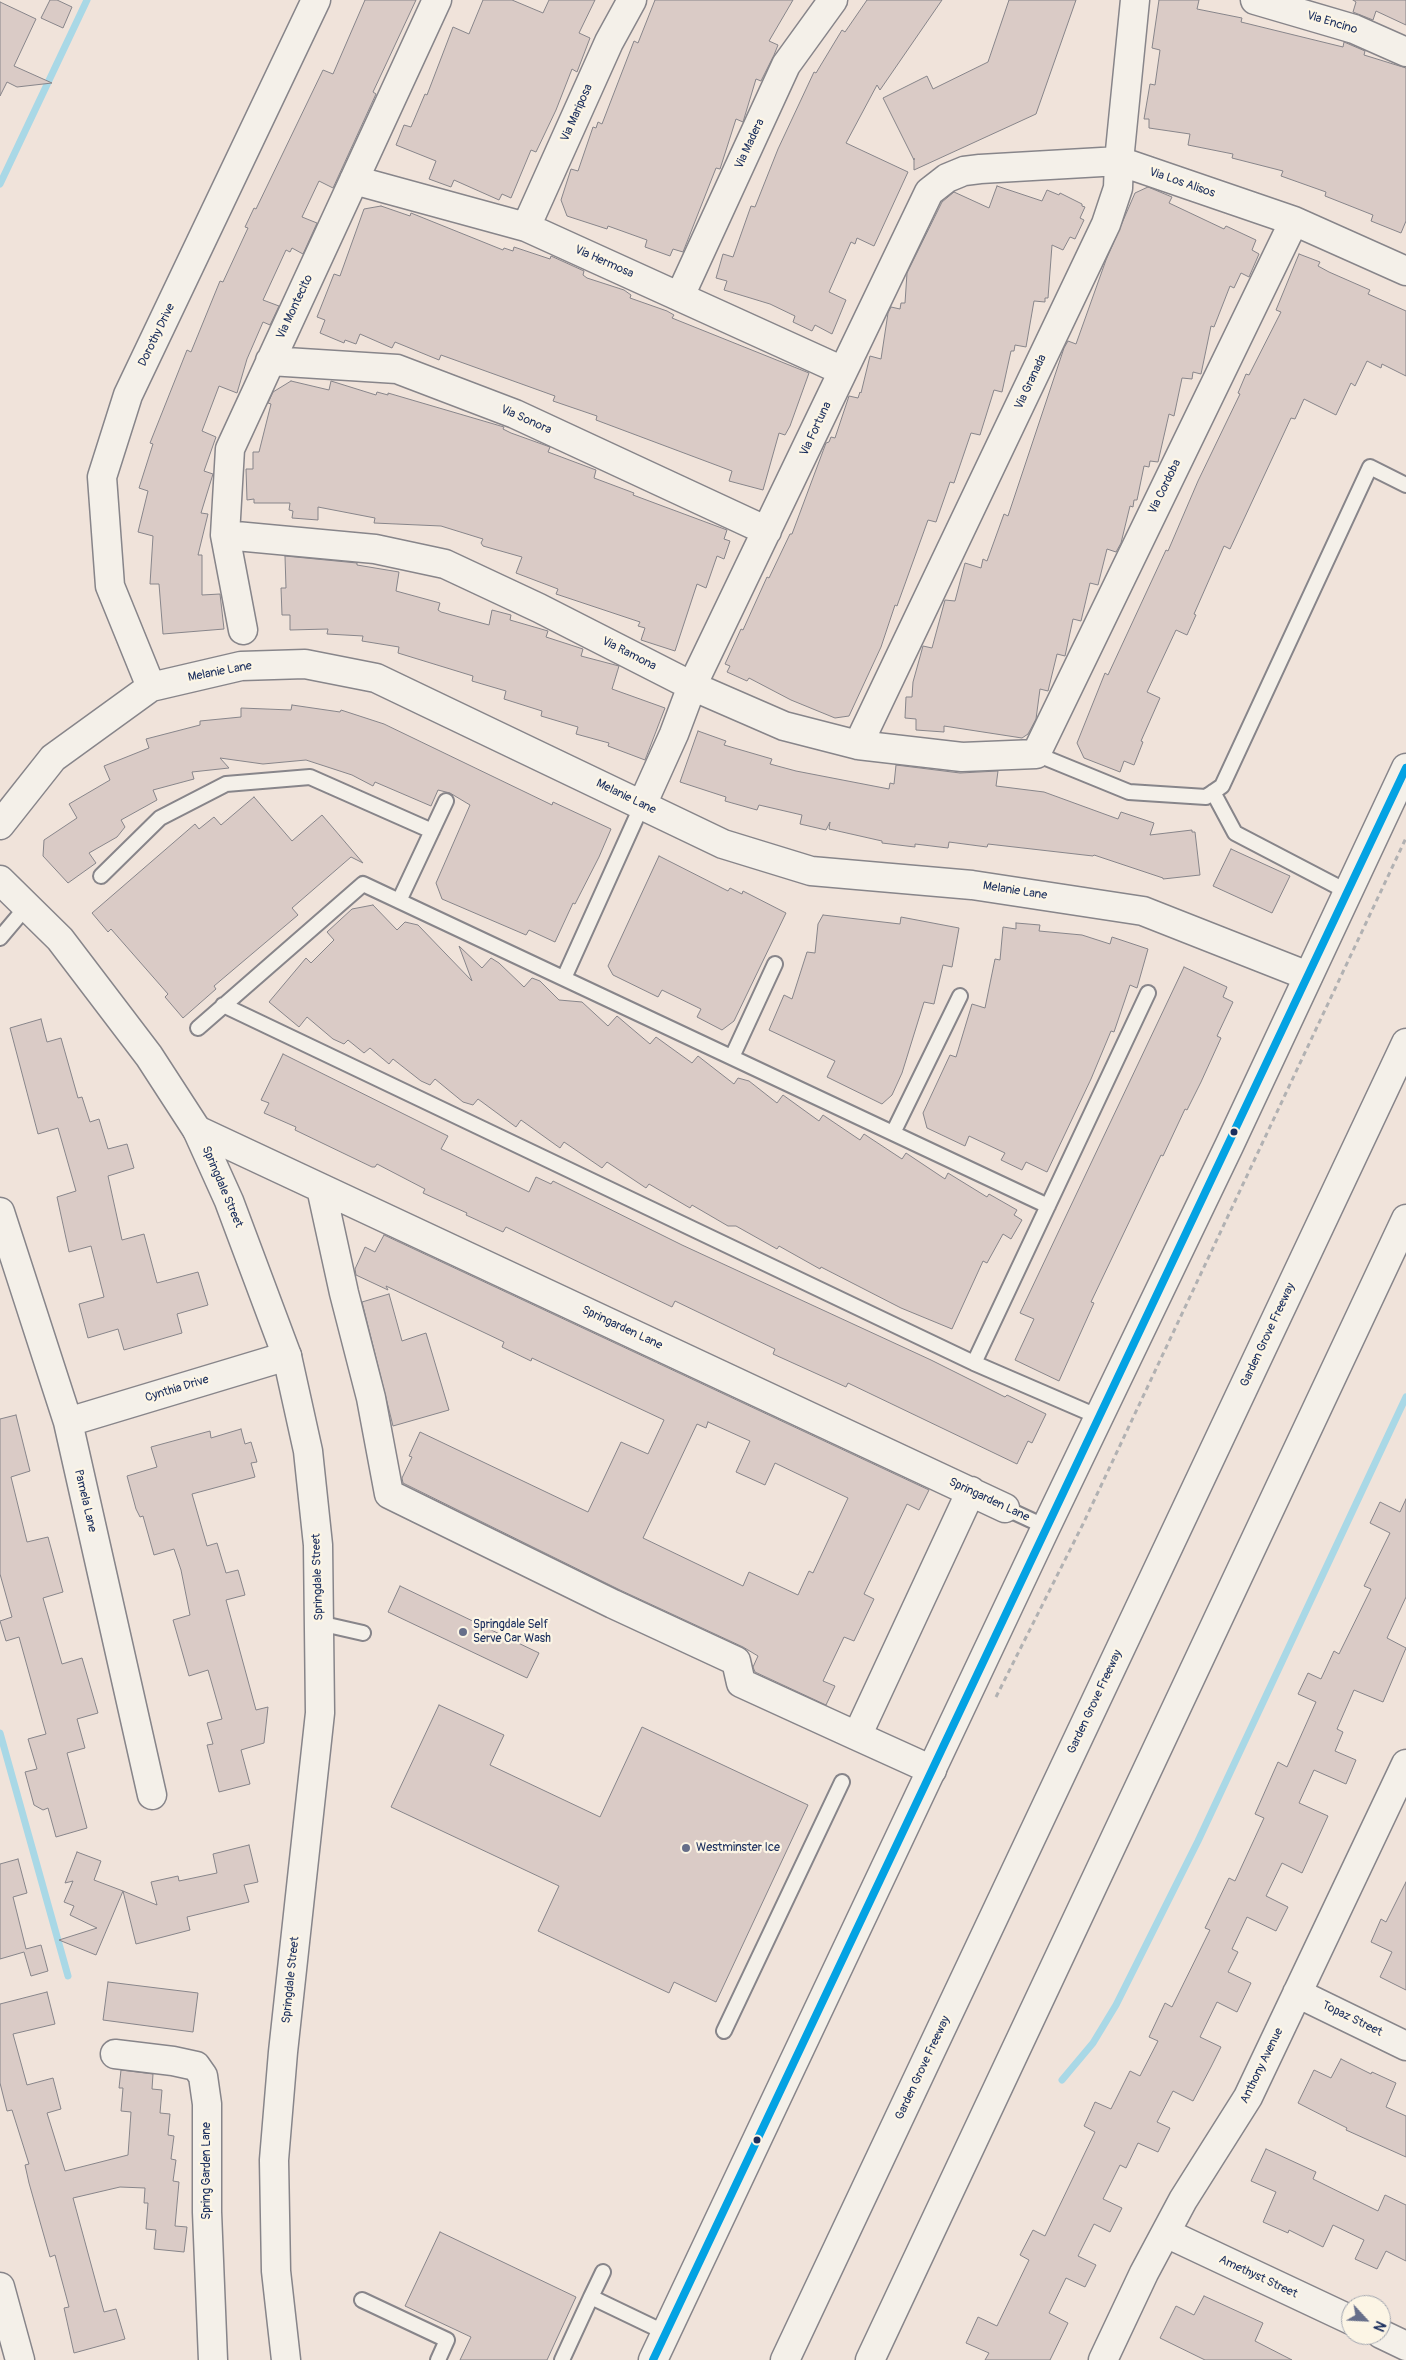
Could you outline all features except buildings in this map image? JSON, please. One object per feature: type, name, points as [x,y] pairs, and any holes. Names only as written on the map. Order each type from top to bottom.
[{"type":"main road","name":"Dorothy Drive","points":[[151,687],[110,586],[102,477],[128,395],[316,0]]},
{"type":"main road","name":"Via Montecito","points":[[243,630],[225,535],[230,449],[437,0]]},
{"type":"main road","name":"Via Mariposa","points":[[526,227],[609,42],[632,0]]},
{"type":"main road","name":"Via Madera","points":[[680,296],[786,65],[834,0]]},
{"type":"main road","name":"Via Granada","points":[[858,745],[1106,224],[1118,188],[1135,0]]},
{"type":"main road","name":"Via Encino","points":[[1255,0],[1354,29],[1406,52]]},
{"type":"main road","name":"Via Los Alisos","points":[[947,178],[964,171],[980,169],[1119,161],[1294,220],[1406,271]]},
{"type":"main road","name":"Via Fortuna","points":[[642,805],[674,734],[692,686],[929,192],[947,178]]},
{"type":"main road","name":"Via Hermosa","points":[[354,180],[526,227],[843,371]]},
{"type":"main road","name":"Via Cordoba","points":[[1036,754],[1294,220]]},
{"type":"main road","name":"Via Sonora","points":[[270,361],[396,369],[516,414],[767,531]]},
{"type":"main road","name":"Via Ramona","points":[[225,535],[376,549],[445,564],[539,608],[692,686],[784,726],[858,745],[962,757],[1036,754]]},
{"type":"main road","name":"Melanie Lane","points":[[0,824],[53,758],[151,687],[241,666],[306,664],[376,678],[723,844],[811,870],[972,885],[1143,911],[1308,976]]},
{"type":"main road","points":[[653,2360],[1406,768]]},
{"type":"main road","name":"Springdale Street","points":[[0,880],[60,939],[149,1056],[197,1130],[229,1201],[286,1356],[308,1451],[318,1545],[320,1713],[283,2052],[274,2160],[276,2271],[286,2360]]},
{"type":"main road","name":"Garden Grove Freeway","points":[[785,2360],[1406,1043]]},
{"type":"main road","name":"Springarden Lane","points":[[197,1130],[1005,1508]]},
{"type":"main road","points":[[321,1188],[344,1293],[371,1398],[389,1494],[604,1600],[736,1661],[741,1683],[932,1770]]},
{"type":"main road","name":"Pamela Lane","points":[[0,1212],[68,1422],[152,1795]]},
{"type":"main road","points":[[870,2360],[1406,1219]]},
{"type":"main road","name":"Cynthia Drive","points":[[68,1422],[286,1356]]},
{"type":"main road","points":[[857,1736],[970,1491]]},
{"type":"main road","name":"Anthony Avenue","points":[[1103,2360],[1183,2200],[1248,2097],[1406,1764]]},
{"type":"main road","name":"Topaz Street","points":[[1297,1993],[1406,2046]]},
{"type":"main road","name":"Spring Garden Lane","points":[[114,2054],[173,2061],[196,2066],[202,2076],[207,2104],[207,2212],[213,2360]]},
{"type":"main road","name":"Amethyst Street","points":[[1166,2233],[1341,2315]]},
{"type":"main road","points":[[0,2287],[20,2360]]},
{"type":"main road","points":[[1391,2339],[1406,2346]]},
{"type":"lane","points":[[1036,754],[1128,792],[1206,797],[1222,786],[1370,467],[1406,485]]},
{"type":"lane","points":[[101,876],[160,818],[226,784],[310,777],[432,831]]},
{"type":"lane","points":[[1213,792],[1235,833],[1348,892]]},
{"type":"lane","points":[[399,901],[446,801]]},
{"type":"lane","points":[[564,978],[642,805]]},
{"type":"lane","points":[[198,1028],[363,884],[1048,1206]]},
{"type":"lane","points":[[0,938],[27,906]]},
{"type":"lane","points":[[732,1058],[775,964]]},
{"type":"lane","points":[[974,1363],[1148,993]]},
{"type":"lane","points":[[893,1133],[960,996]]},
{"type":"lane","points":[[223,1005],[974,1363],[1099,1417]]},
{"type":"lane","name":"Springarden Lane","points":[[1005,1508],[1046,1527]]},
{"type":"lane","points":[[319,1623],[363,1633]]},
{"type":"lane","points":[[724,2030],[842,1782]]},
{"type":"lane","points":[[562,2360],[603,2272]]},
{"type":"lane","points":[[592,2297],[666,2333]]},
{"type":"lane","points":[[362,2300],[447,2340],[438,2360]]},
{"type":"path","points":[[992,1705],[1084,1524],[1406,838]]},
{"type":"waterway","points":[[0,184],[87,0]]},
{"type":"waterway","points":[[1062,2080],[1093,2043],[1116,2005],[1198,1841],[1406,1397]]},
{"type":"waterway","points":[[0,1733],[68,1976]]},
{"type":"transit line","points":[[653,2360],[1406,768]]},
{"type":"place","name":"Springdale Self Serve Car Wash","points":[[463,1632]]},
{"type":"place","name":"Westminster Ice","points":[[686,1848]]}]
